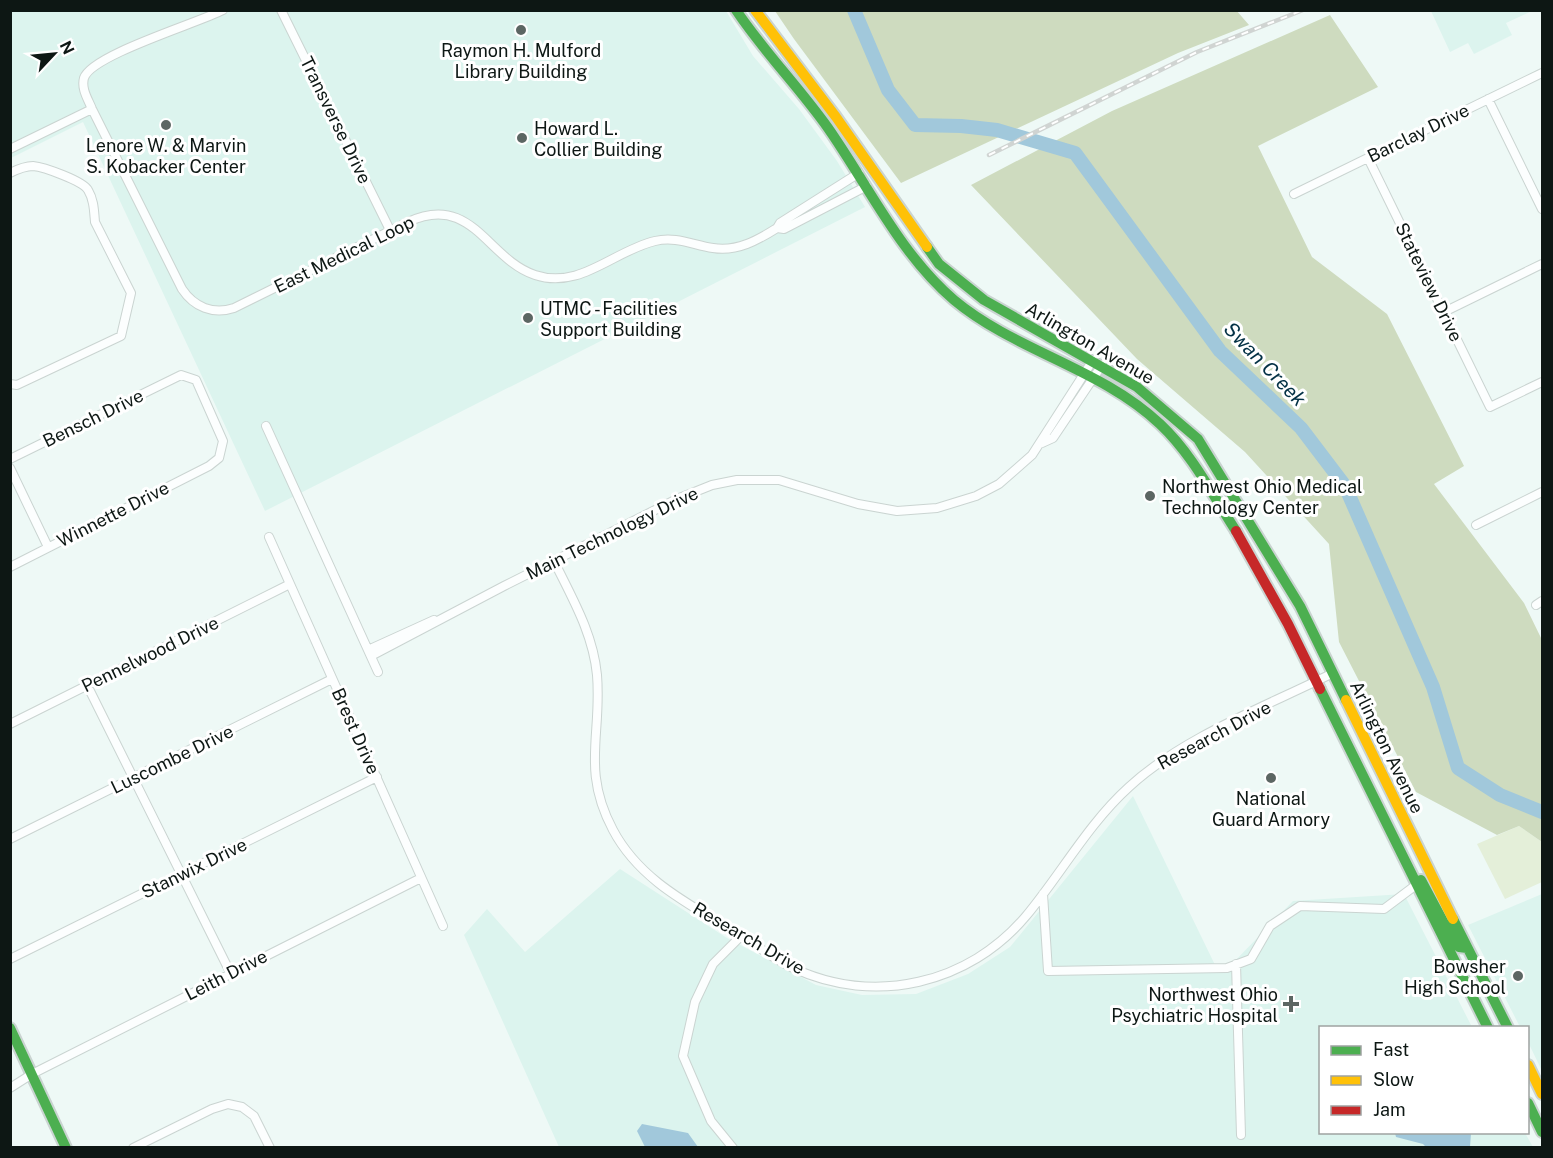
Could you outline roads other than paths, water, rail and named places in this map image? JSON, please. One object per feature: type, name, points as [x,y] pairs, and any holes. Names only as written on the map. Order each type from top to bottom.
[{"type":"street","name":"East Medical Loop","points":[[223,10],[192,25],[157,34],[91,68],[84,77],[83,87],[182,289],[189,299],[202,308],[221,311],[234,308],[390,230],[422,217],[454,217],[477,228],[524,270],[540,276],[561,279],[581,275],[655,241],[678,240],[712,248],[732,248],[751,243],[777,228],[780,223],[859,173]]},
{"type":"street","name":"Transverse Drive","points":[[281,10],[390,230]]},
{"type":"street","name":"Arlington Avenue","points":[[736,10],[825,124],[916,258],[955,302],[976,317],[1088,377],[1142,409],[1176,439],[1188,455],[1265,580],[1487,1026]]},
{"type":"street","name":"Arlington Avenue","points":[[755,10],[836,117],[939,264],[984,300],[1098,362],[1137,387],[1198,439],[1287,582],[1507,1026]]},
{"type":"street","name":"Barclay Drive","points":[[1294,194],[1542,73]]},
{"type":"street","points":[[1488,99],[1542,209]]},
{"type":"street","points":[[10,149],[92,109]]},
{"type":"street","name":"Stateview Drive","points":[[1368,158],[1490,407],[1542,382]]},
{"type":"street","points":[[10,173],[21,167],[35,166],[83,183],[89,191],[95,210],[95,222],[131,293],[121,336],[17,385],[10,384]]},
{"type":"street","points":[[859,173],[867,175],[872,180],[917,248],[939,264]]},
{"type":"street","name":"East Medical Loop","points":[[777,228],[783,229],[867,186]]},
{"type":"street","points":[[1444,312],[1542,264]]},
{"type":"street","name":"Main Technology Drive","points":[[370,653],[690,493],[737,480],[765,479],[792,483],[883,510],[924,510],[951,505],[976,496],[999,484],[1022,466],[1042,443],[1045,431],[1098,362]]},
{"type":"street","name":"Bensch Drive","points":[[10,459],[176,377],[185,375],[196,380],[221,435],[224,449],[215,462]]},
{"type":"street","points":[[266,426],[378,672]]},
{"type":"street","name":"Winnette Drive","points":[[10,567],[215,462]]},
{"type":"street","points":[[10,468],[48,547]]},
{"type":"street","points":[[1476,525],[1542,492]]},
{"type":"street","name":"Brest Drive","points":[[269,537],[443,926]]},
{"type":"street","name":"Research Drive","points":[[554,561],[580,614],[593,650],[597,691],[594,767],[608,820],[628,853],[656,882],[741,936],[793,967],[831,981],[866,986],[900,986],[936,978],[972,963],[1009,935],[1109,808],[1146,773],[1181,748],[1333,673]]},
{"type":"street","name":"Pennelwood Drive","points":[[10,724],[291,584]]},
{"type":"street","name":"Luscombe Drive","points":[[10,839],[332,679]]},
{"type":"street","points":[[87,685],[231,972]]},
{"type":"street","points":[[1361,772],[1390,817],[1453,940],[1459,947],[1467,948]]},
{"type":"street","name":"Stanwix Drive","points":[[10,959],[377,777]]},
{"type":"street","name":"Leith Drive","points":[[10,1088],[32,1074],[231,972],[421,878]]},
{"type":"street","points":[[1043,894],[1048,971],[1227,968],[1251,959],[1270,926],[1300,906],[1384,909],[1416,885]]},
{"type":"street","points":[[733,1148],[711,1121],[683,1056],[695,1002],[713,964],[741,936]]},
{"type":"street","points":[[1236,964],[1241,1135]]},
{"type":"street","points":[[10,1028],[66,1148]]},
{"type":"street","points":[[1529,1069],[1542,1094]]},
{"type":"street","points":[[133,1148],[150,1144],[220,1105],[242,1107],[254,1116],[270,1148]]},
{"type":"street","points":[[1529,1107],[1542,1132]]},
{"type":"water","points":[[642,1124],[688,1133],[698,1147],[645,1147],[637,1131]]},
{"type":"water","points":[[1395,1134],[1471,1134],[1470,1147],[1426,1147],[1423,1144],[1396,1137]]},
{"type":"waterway","name":"Swan Creek","points":[[854,10],[888,90],[915,125],[961,126],[997,130],[1075,153],[1220,351],[1301,428],[1345,486],[1433,687],[1458,768],[1500,795],[1542,812]]},
{"type":"railway","points":[[989,155],[1197,52],[1303,10]]},
{"type":"place","name":"Raymon H. Mulford Library Building","points":[[521,30]]},
{"type":"place","name":"Lenore W. & Marvin S. Kobacker Center","points":[[166,125]]},
{"type":"place","name":"Howard L. Collier Building","points":[[522,138]]},
{"type":"place","name":"UTMC - Facilities Support Building","points":[[528,318]]},
{"type":"place","name":"Northwest Ohio Medical Technology Center","points":[[1150,496]]},
{"type":"place","name":"National Guard Armory","points":[[1271,778]]},
{"type":"place","name":"Bowsher High School","points":[[1518,976]]},
{"type":"place","name":"Northwest Ohio Psychiatric Hospital","points":[[1291,1004]]}]
